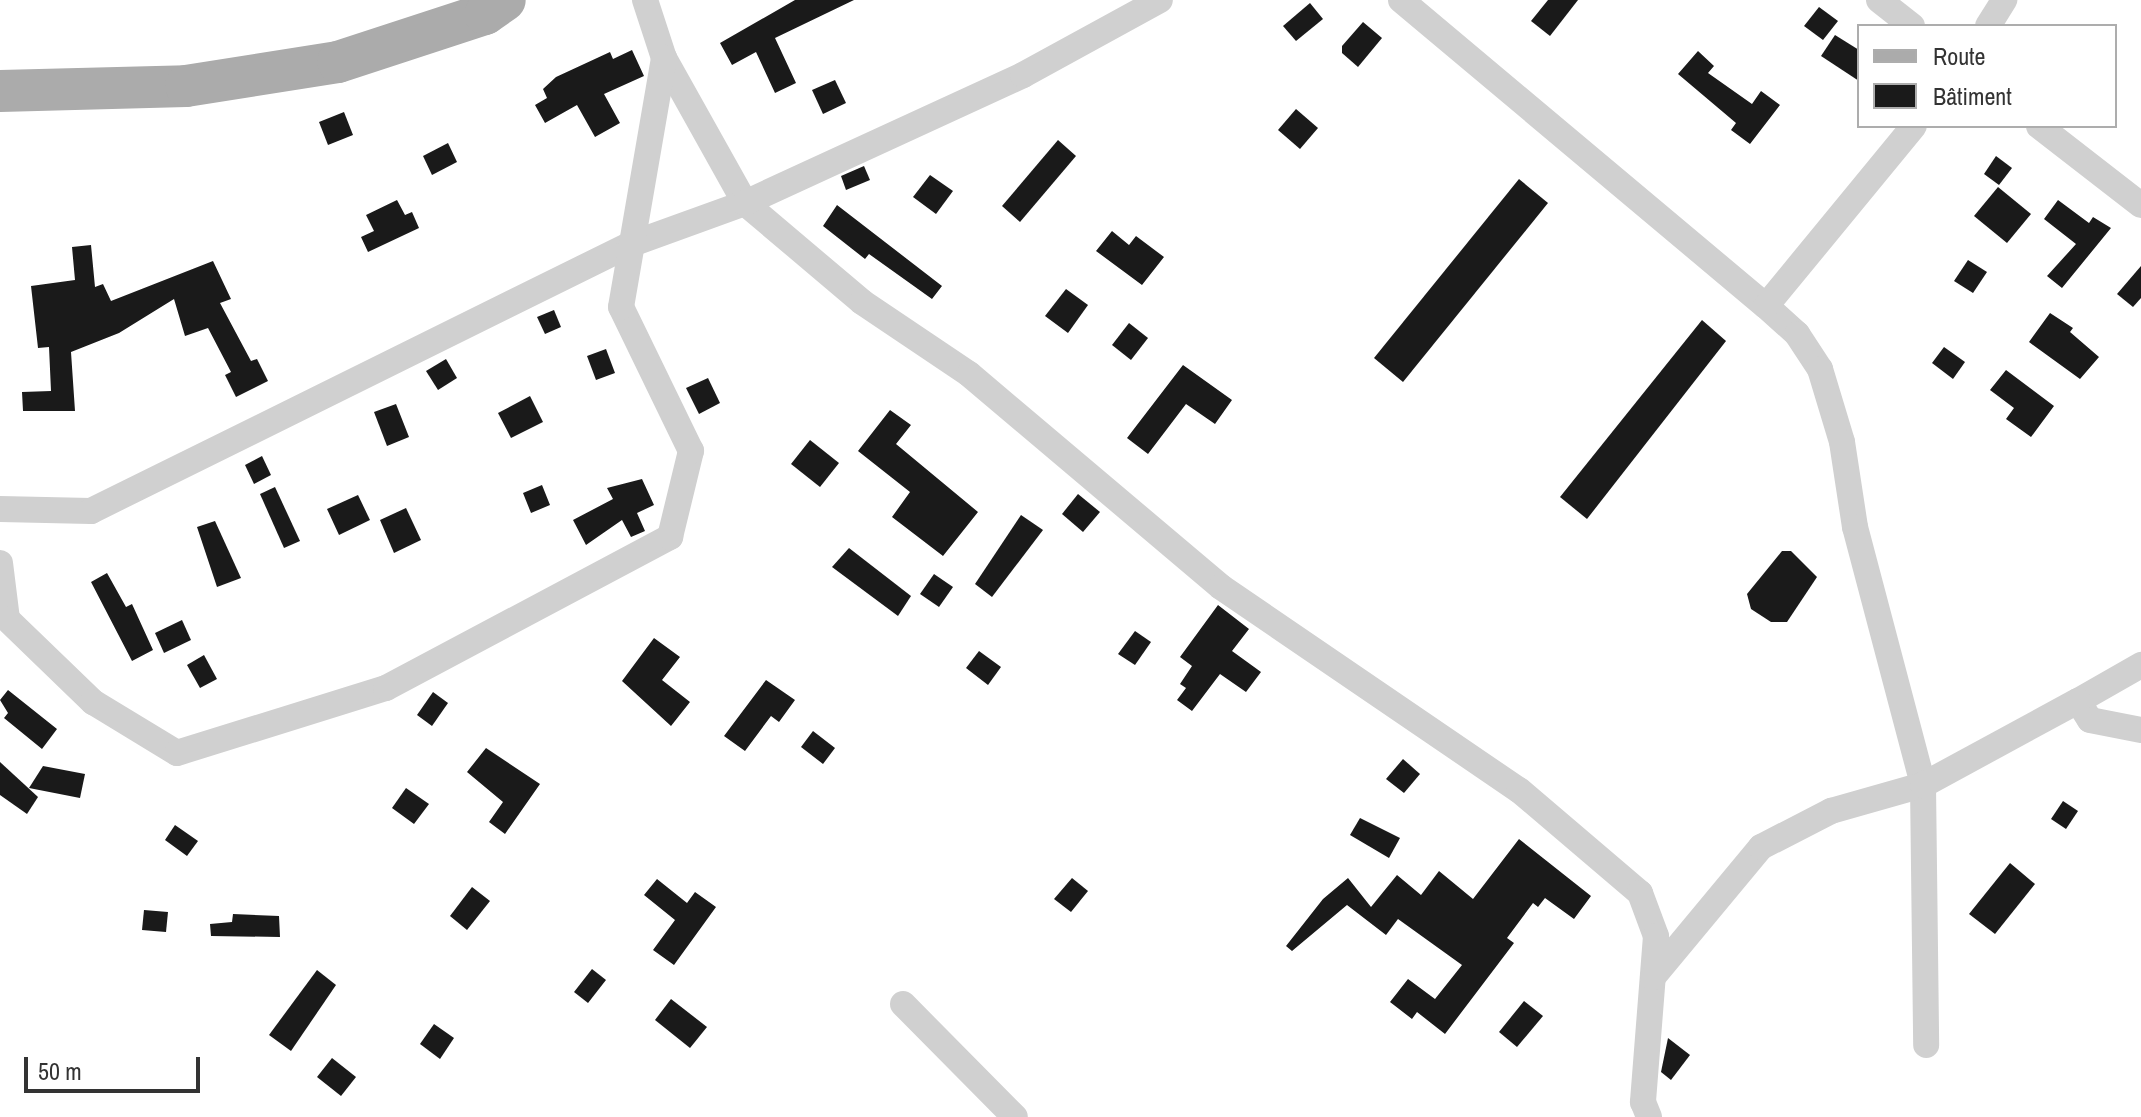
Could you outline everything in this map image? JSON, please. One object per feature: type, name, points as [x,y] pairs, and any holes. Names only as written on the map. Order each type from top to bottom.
[{"type":"main road","points":[[0,91],[186,86],[338,62],[485,14],[505,0]]},
{"type":"street","points":[[645,0],[664,58],[745,203],[862,302],[969,374],[1221,587],[1519,790],[1640,893],[1656,936],[1643,1102],[1649,1117]]},
{"type":"street","points":[[0,509],[91,511],[629,245],[745,203],[1023,75],[1160,0]]},
{"type":"street","points":[[1401,0],[1766,306],[1797,334],[1820,369],[1842,442],[1855,527],[1923,785],[1926,1045]]},
{"type":"street","points":[[1879,0],[1909,24]]},
{"type":"street","points":[[1989,24],[2004,0]]},
{"type":"street","points":[[0,563],[7,619],[93,702],[177,753],[386,688],[670,537],[691,451],[621,307],[629,245],[664,58]]},
{"type":"street","points":[[1766,306],[1912,128]]},
{"type":"street","points":[[2042,128],[2141,205]]},
{"type":"street","points":[[1653,977],[1761,847],[1831,811],[1923,785],[2141,665]]},
{"type":"street","points":[[2078,701],[2090,720],[2141,730]]},
{"type":"street","points":[[903,1004],[1015,1117]]},
{"type":"building","points":[[795,0],[854,0],[775,38],[796,83],[775,93],[756,52],[732,65],[720,43]]},
{"type":"building","points":[[1548,0],[1578,0],[1550,36],[1531,21]]},
{"type":"building","points":[[1310,3],[1323,19],[1296,41],[1283,26]]},
{"type":"building","points":[[1819,7],[1838,21],[1823,40],[1804,26]]},
{"type":"building","points":[[1363,22],[1382,38],[1358,67],[1342,53],[1342,46]]},
{"type":"building","points":[[1835,35],[1857,49],[1857,80],[1821,56]]},
{"type":"building","points":[[632,50],[644,76],[604,94],[620,123],[595,137],[577,105],[545,123],[535,105],[547,98],[543,89],[556,77],[610,52],[613,59]]},
{"type":"building","points":[[1698,51],[1714,66],[1708,73],[1752,104],[1761,91],[1780,105],[1750,144],[1731,130],[1736,123],[1678,74]]},
{"type":"building","points":[[835,80],[846,103],[823,114],[812,90]]},
{"type":"building","points":[[1296,109],[1318,128],[1300,149],[1278,130]]},
{"type":"building","points":[[344,112],[353,135],[328,145],[319,122]]},
{"type":"building","points":[[1058,140],[1076,156],[1020,222],[1002,206]]},
{"type":"building","points":[[448,143],[457,162],[432,175],[423,156]]},
{"type":"building","points":[[1996,156],[2012,168],[1999,185],[1984,174]]},
{"type":"building","points":[[864,166],[870,180],[846,190],[841,176]]},
{"type":"building","points":[[930,175],[953,191],[936,214],[913,197]]},
{"type":"building","points":[[1519,179],[1548,203],[1403,382],[1374,358]]},
{"type":"building","points":[[1998,187],[2031,214],[2007,243],[1974,216]]},
{"type":"building","points":[[397,200],[405,215],[412,212],[419,228],[368,252],[361,237],[374,231],[366,215]]},
{"type":"building","points":[[2058,200],[2089,223],[2093,217],[2111,228],[2062,288],[2047,276],[2076,244],[2044,219]]},
{"type":"building","points":[[837,205],[942,286],[932,299],[869,254],[865,259],[823,226]]},
{"type":"building","points":[[1112,231],[1129,245],[1136,236],[1164,257],[1142,285],[1096,251]]},
{"type":"building","points":[[91,245],[95,287],[103,284],[111,301],[213,261],[231,299],[220,303],[251,361],[257,359],[268,381],[236,397],[225,375],[231,372],[208,328],[185,336],[174,299],[119,333],[71,352],[75,411],[23,411],[22,392],[51,391],[49,347],[38,348],[31,286],[75,280],[72,247]]},
{"type":"building","points":[[1968,260],[1987,272],[1973,293],[1954,281]]},
{"type":"building","points":[[2141,266],[2141,298],[2133,307],[2117,294]]},
{"type":"building","points":[[1066,289],[1088,305],[1068,333],[1045,316]]},
{"type":"building","points":[[554,310],[561,327],[545,334],[537,317]]},
{"type":"building","points":[[2050,313],[2073,328],[2070,332],[2099,357],[2080,379],[2029,342]]},
{"type":"building","points":[[1702,320],[1726,341],[1587,519],[1560,497]]},
{"type":"building","points":[[1129,323],[1148,338],[1131,360],[1112,345]]},
{"type":"building","points":[[1944,347],[1965,362],[1953,379],[1932,363]]},
{"type":"building","points":[[606,349],[615,373],[596,380],[587,356]]},
{"type":"building","points":[[446,359],[457,378],[438,390],[426,371]]},
{"type":"building","points":[[1183,365],[1232,400],[1215,424],[1186,404],[1148,454],[1127,438]]},
{"type":"building","points":[[2006,370],[2054,406],[2031,437],[2006,419],[2014,408],[1990,390]]},
{"type":"building","points":[[708,378],[720,403],[699,414],[686,388]]},
{"type":"building","points":[[530,396],[543,422],[511,438],[498,413]]},
{"type":"building","points":[[396,404],[409,437],[387,446],[374,412]]},
{"type":"building","points":[[890,410],[911,425],[896,444],[978,512],[943,556],[892,517],[910,492],[858,451]]},
{"type":"building","points":[[810,440],[839,463],[820,487],[791,464]]},
{"type":"building","points":[[262,456],[271,475],[254,484],[245,465]]},
{"type":"building","points":[[642,479],[654,505],[637,513],[645,531],[631,537],[622,520],[586,545],[573,520],[613,499],[607,488]]},
{"type":"building","points":[[542,485],[550,505],[531,513],[523,493]]},
{"type":"building","points":[[275,487],[300,541],[284,548],[260,494]]},
{"type":"building","points":[[1078,494],[1100,512],[1083,532],[1062,514]]},
{"type":"building","points":[[358,495],[370,520],[339,535],[327,509]]},
{"type":"building","points":[[406,508],[421,540],[394,553],[380,520]]},
{"type":"building","points":[[1021,515],[1043,530],[992,597],[975,584]]},
{"type":"building","points":[[215,521],[241,578],[217,587],[197,527]]},
{"type":"building","points":[[849,548],[911,596],[898,616],[832,567]]},
{"type":"building","points":[[1782,551],[1791,551],[1817,577],[1787,622],[1771,622],[1751,609],[1747,594]]},
{"type":"building","points":[[107,573],[126,607],[132,604],[153,650],[132,661],[91,582]]},
{"type":"building","points":[[934,574],[953,587],[939,607],[920,594]]},
{"type":"building","points":[[1218,605],[1249,629],[1232,651],[1261,672],[1246,692],[1220,674],[1192,711],[1177,700],[1186,688],[1180,684],[1192,666],[1180,657]]},
{"type":"building","points":[[182,620],[191,640],[164,653],[155,633]]},
{"type":"building","points":[[1135,631],[1151,642],[1135,665],[1118,654]]},
{"type":"building","points":[[654,638],[680,657],[662,680],[690,702],[671,726],[622,681]]},
{"type":"building","points":[[979,651],[1001,667],[988,685],[966,668]]},
{"type":"building","points":[[204,655],[217,679],[200,688],[187,665]]},
{"type":"building","points":[[766,680],[795,700],[779,722],[771,716],[745,751],[724,736]]},
{"type":"building","points":[[8,690],[57,729],[42,749],[4,718],[8,713],[0,700]]},
{"type":"building","points":[[433,692],[448,703],[432,726],[417,715]]},
{"type":"building","points":[[813,731],[835,748],[823,764],[801,747]]},
{"type":"building","points":[[486,748],[540,784],[505,834],[489,822],[503,802],[467,772]]},
{"type":"building","points":[[1403,759],[1420,774],[1404,793],[1386,779]]},
{"type":"building","points":[[0,762],[38,797],[27,814],[0,795]]},
{"type":"building","points":[[43,766],[85,774],[80,798],[29,788]]},
{"type":"building","points":[[406,788],[429,804],[414,824],[392,808]]},
{"type":"building","points":[[2063,801],[2078,811],[2066,829],[2051,819]]},
{"type":"building","points":[[1360,818],[1400,838],[1389,858],[1350,835]]},
{"type":"building","points":[[175,825],[198,841],[187,856],[165,840]]},
{"type":"building","points":[[1519,839],[1591,896],[1574,919],[1545,898],[1538,907],[1533,903],[1507,938],[1514,943],[1445,1034],[1417,1012],[1412,1019],[1390,1002],[1408,979],[1435,999],[1462,965],[1398,919],[1386,935],[1347,905],[1292,951],[1286,946],[1323,899],[1348,878],[1371,907],[1397,875],[1421,895],[1439,871],[1473,899]]},
{"type":"building","points":[[2010,863],[2035,884],[1995,934],[1969,914]]},
{"type":"building","points":[[1072,878],[1088,891],[1071,912],[1054,899]]},
{"type":"building","points":[[657,879],[687,903],[695,892],[716,907],[674,965],[653,950],[675,920],[644,895]]},
{"type":"building","points":[[472,887],[490,901],[467,930],[450,916]]},
{"type":"building","points":[[144,910],[168,912],[166,932],[142,930]]},
{"type":"building","points":[[233,914],[279,916],[280,937],[211,936],[210,924],[232,922]]},
{"type":"building","points":[[592,969],[606,980],[588,1003],[574,992]]},
{"type":"building","points":[[317,970],[336,985],[291,1051],[269,1035]]},
{"type":"building","points":[[671,999],[707,1027],[690,1048],[655,1020]]},
{"type":"building","points":[[1524,1001],[1543,1016],[1517,1047],[1499,1032]]},
{"type":"building","points":[[434,1024],[454,1038],[440,1059],[420,1044]]},
{"type":"building","points":[[1668,1038],[1690,1055],[1671,1080],[1661,1072]]},
{"type":"building","points":[[332,1058],[356,1077],[341,1096],[317,1077]]}]
